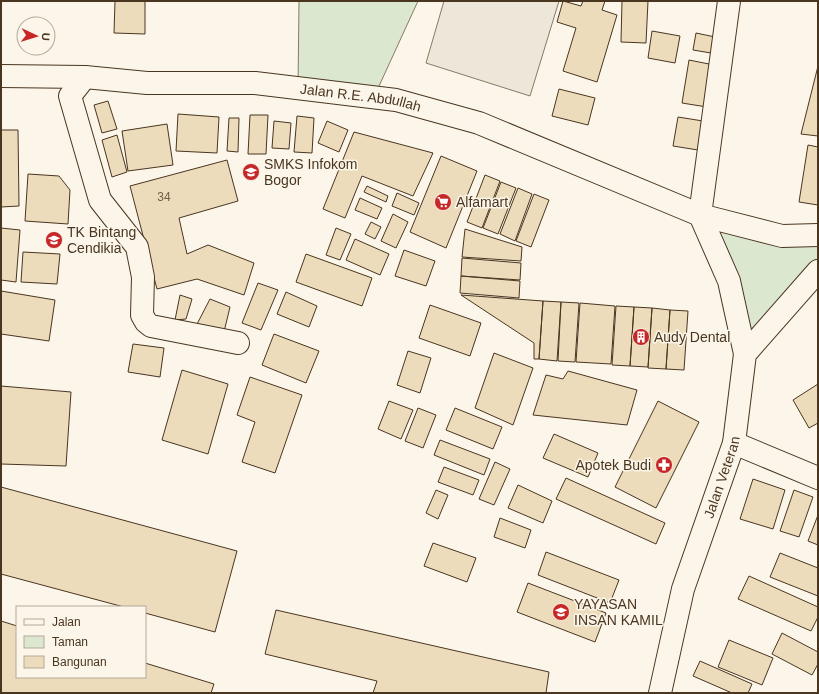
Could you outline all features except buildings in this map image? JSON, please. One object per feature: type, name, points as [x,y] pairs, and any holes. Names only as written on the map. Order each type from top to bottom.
[{"type":"main road","points":[[729,1],[700,215],[729,281],[745,354]]},
{"type":"main road","name":"Jalan R.E. Abdullah","points":[[1,76],[85,77],[147,83],[255,83],[396,100],[479,123],[700,215],[782,236],[818,235]]},
{"type":"main road","points":[[85,77],[70,96],[100,200],[138,247],[143,277],[142,315],[146,322],[151,326],[238,343]]},
{"type":"main road","points":[[745,354],[814,276]]},
{"type":"main road","name":"Jalan Veteran","points":[[660,693],[683,589],[734,443],[745,354]]},
{"type":"main road","points":[[734,443],[818,478]]},
{"type":"green space","points":[[299,1],[418,1],[374,97],[298,88]]},
{"type":"green space","points":[[700,215],[818,229],[818,271],[745,354]]},
{"type":"shaded area","points":[[444,1],[559,1],[530,96],[426,63]]},
{"type":"place","name":"SMKS Infokom Bogor","points":[[251,172]]},
{"type":"place","name":"Alfamart","points":[[443,202]]},
{"type":"place","name":"TK Bintang Cendikia","points":[[54,240]]},
{"type":"place","name":"Audy Dental","points":[[641,337]]},
{"type":"place","name":"Apotek Budi","points":[[664,465]]},
{"type":"place","name":"YAYASAN INSAN KAMIL","points":[[561,612]]}]
